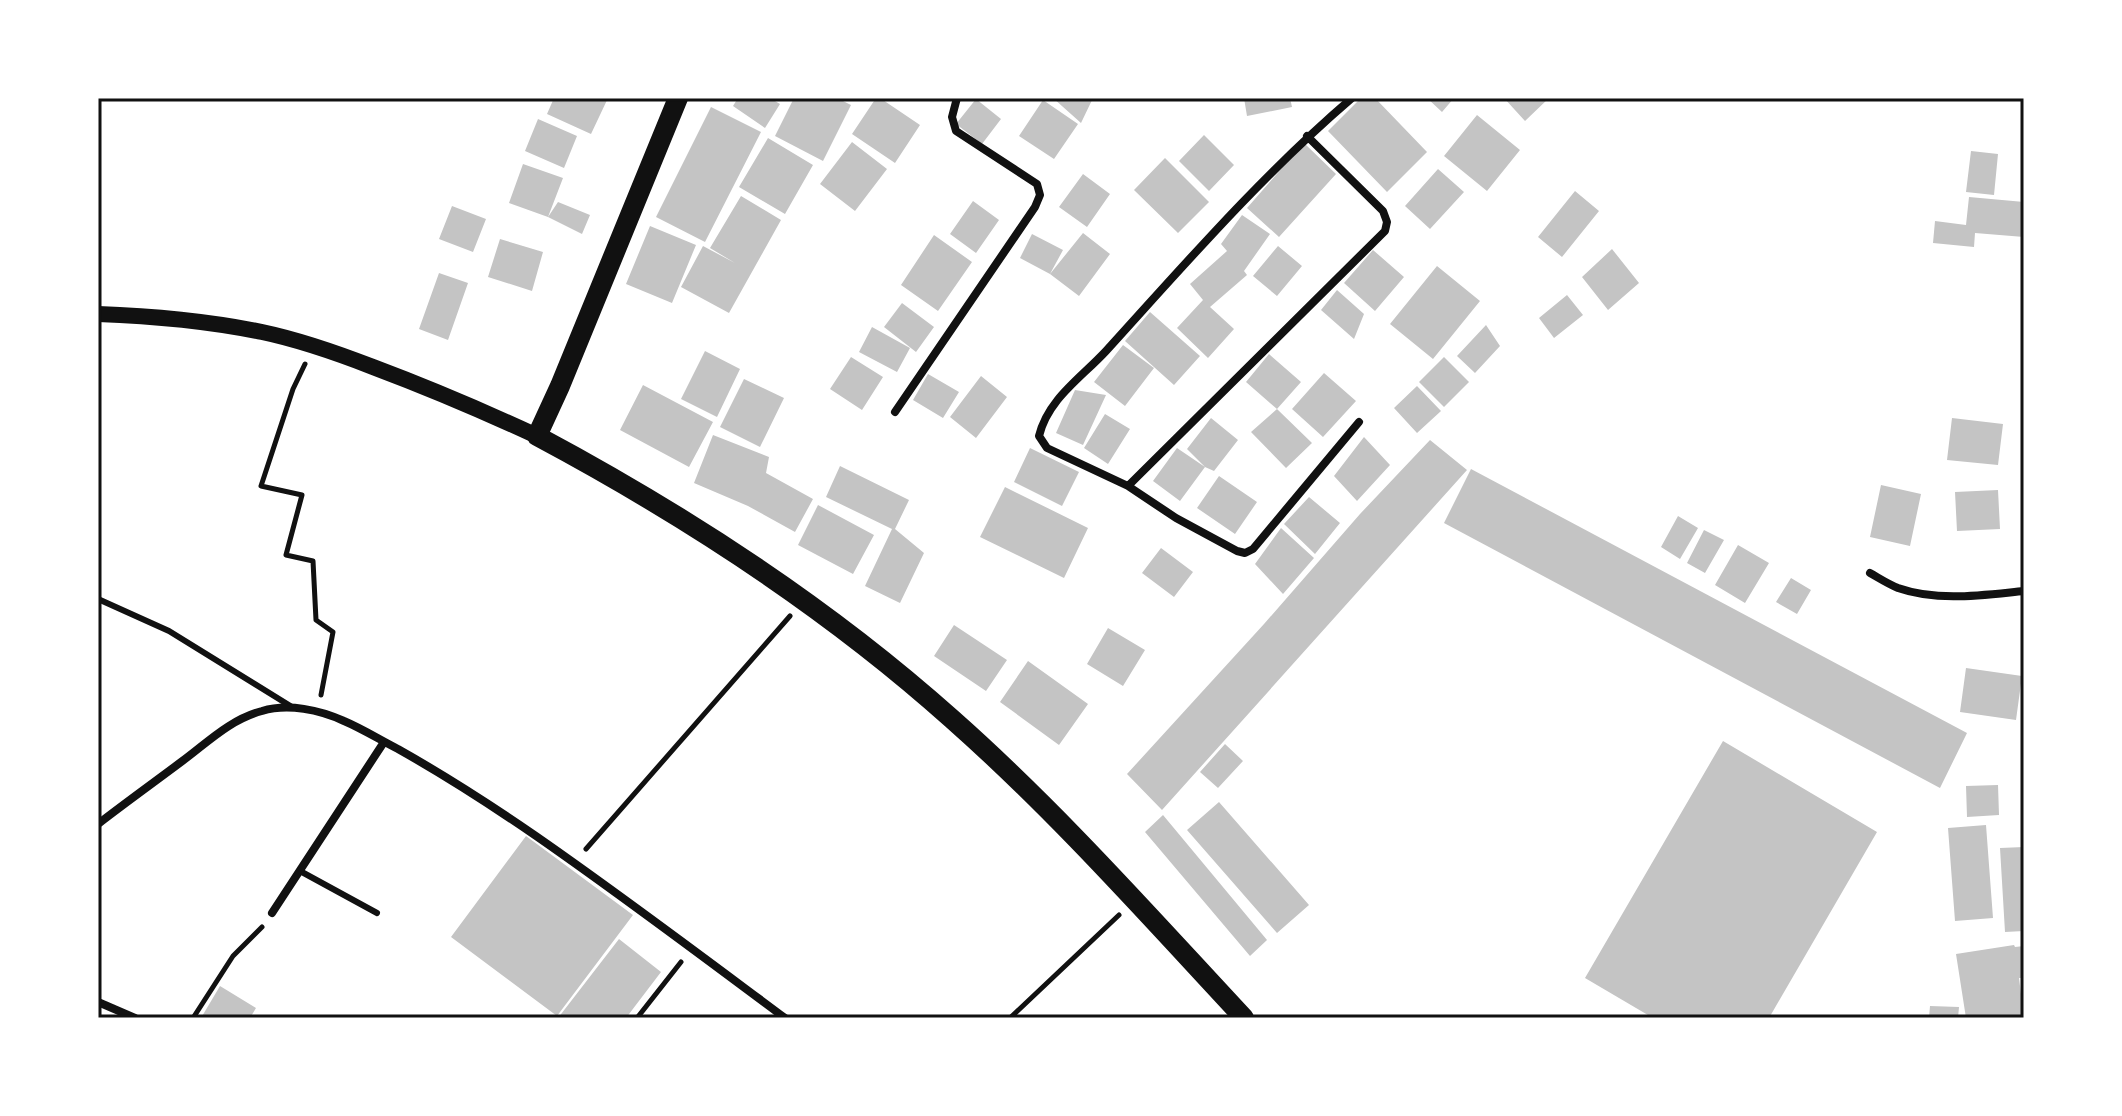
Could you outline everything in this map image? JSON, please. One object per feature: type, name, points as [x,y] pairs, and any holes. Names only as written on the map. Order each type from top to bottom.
[{"type":"main road","points":[[537,436],[678,98]]},
{"type":"main road","points":[[98,314],[202,322],[263,332],[313,346],[473,406],[537,436],[685,520],[803,600],[952,718],[1022,783],[1244,1018]]},
{"type":"street","points":[[895,412],[1035,207],[1040,195],[1037,184],[956,131],[952,117],[957,98]]},
{"type":"street","points":[[1352,98],[1307,136],[1188,259],[1103,354],[1063,392],[1042,421],[1039,436],[1047,448],[1128,486],[1176,518],[1245,553],[1253,549],[1359,422]]},
{"type":"street","points":[[1128,486],[1385,231],[1387,222],[1383,211],[1307,136]]},
{"type":"street","points":[[1870,573],[1896,587],[1922,594],[1951,596],[2024,591]]},
{"type":"street","points":[[98,824],[208,739],[239,720],[264,710],[292,707],[318,712],[344,721],[384,742],[489,803],[785,1018]]},
{"type":"street","points":[[272,913],[384,742]]},
{"type":"street","points":[[98,1002],[135,1018]]},
{"type":"lane","points":[[98,599],[169,631],[292,707]]},
{"type":"lane","points":[[300,871],[377,913]]},
{"type":"path","points":[[293,389],[261,486],[302,495],[286,555],[313,561],[316,620],[333,632],[321,699]]},
{"type":"path","points":[[584,852],[775,633]]},
{"type":"path","points":[[193,1018],[233,956],[272,913]]},
{"type":"path","points":[[1010,1018],[1112,922]]},
{"type":"path","points":[[637,1018],[681,962]]},
{"type":"building","points":[[554,98],[608,98],[591,134],[547,114]]},
{"type":"building","points":[[738,98],[770,98],[780,104],[765,128],[733,106]]},
{"type":"building","points":[[794,98],[837,98],[851,105],[823,161],[775,136]]},
{"type":"building","points":[[876,98],[920,125],[895,163],[852,134]]},
{"type":"building","points":[[1053,98],[1093,98],[1081,123]]},
{"type":"building","points":[[1244,98],[1290,98],[1292,107],[1247,116]]},
{"type":"building","points":[[1361,98],[1375,98],[1427,152],[1387,192],[1328,131]]},
{"type":"building","points":[[1427,98],[1454,98],[1442,112]]},
{"type":"building","points":[[1504,98],[1549,98],[1525,121]]},
{"type":"building","points":[[976,99],[1001,119],[982,144],[956,124]]},
{"type":"building","points":[[1043,100],[1078,124],[1054,159],[1019,136]]},
{"type":"building","points":[[711,107],[761,132],[705,242],[656,217]]},
{"type":"building","points":[[1477,115],[1520,150],[1487,191],[1444,156]]},
{"type":"building","points":[[538,119],[577,136],[564,168],[525,151]]},
{"type":"building","points":[[1204,135],[1234,165],[1209,191],[1179,161]]},
{"type":"building","points":[[768,138],[813,165],[785,214],[739,187]]},
{"type":"building","points":[[852,142],[887,169],[855,211],[820,184]]},
{"type":"building","points":[[1304,143],[1336,174],[1279,237],[1247,208]]},
{"type":"building","points":[[1971,151],[1998,154],[1994,195],[1966,192]]},
{"type":"building","points":[[1165,158],[1209,202],[1178,233],[1134,190]]},
{"type":"building","points":[[523,164],[563,178],[548,217],[509,203]]},
{"type":"building","points":[[1438,169],[1464,192],[1430,229],[1405,206]]},
{"type":"building","points":[[1083,174],[1110,194],[1087,227],[1059,207]]},
{"type":"building","points":[[1575,191],[1599,211],[1562,257],[1538,237]]},
{"type":"building","points":[[741,196],[781,220],[729,313],[681,287],[703,246],[735,263],[710,248]]},
{"type":"building","points":[[1969,197],[2024,202],[2024,237],[1975,233],[1974,247],[1933,243],[1935,221],[1966,225]]},
{"type":"building","points":[[973,201],[999,220],[976,253],[950,234]]},
{"type":"building","points":[[558,202],[590,215],[582,234],[548,217]]},
{"type":"building","points":[[452,206],[486,219],[473,252],[439,239]]},
{"type":"building","points":[[1242,215],[1270,234],[1244,271],[1247,275],[1210,307],[1234,329],[1208,358],[1177,328],[1203,300],[1190,284],[1227,251],[1221,244]]},
{"type":"building","points":[[650,226],[696,245],[672,303],[626,284]]},
{"type":"building","points":[[1083,233],[1110,254],[1079,296],[1050,274]]},
{"type":"building","points":[[1032,234],[1063,250],[1050,274],[1020,258]]},
{"type":"building","points":[[934,235],[972,262],[938,311],[901,285]]},
{"type":"building","points":[[500,239],[543,252],[532,291],[488,277]]},
{"type":"building","points":[[1278,246],[1302,266],[1277,296],[1253,276]]},
{"type":"building","points":[[1612,249],[1639,283],[1608,310],[1582,277]]},
{"type":"building","points":[[1373,250],[1404,277],[1375,311],[1344,283]]},
{"type":"building","points":[[1437,266],[1480,301],[1433,359],[1390,324]]},
{"type":"building","points":[[439,273],[468,283],[448,340],[419,329]]},
{"type":"building","points":[[1337,290],[1364,314],[1354,339],[1321,310]]},
{"type":"building","points":[[1567,295],[1583,315],[1554,338],[1539,318]]},
{"type":"building","points":[[902,303],[934,327],[916,352],[884,327]]},
{"type":"building","points":[[1150,312],[1200,356],[1174,385],[1125,341]]},
{"type":"building","points":[[1486,325],[1500,346],[1475,373],[1457,356]]},
{"type":"building","points":[[872,327],[910,348],[897,372],[859,352]]},
{"type":"building","points":[[1123,345],[1154,368],[1125,406],[1094,382]]},
{"type":"building","points":[[705,351],[740,369],[717,417],[681,399]]},
{"type":"building","points":[[1269,354],[1301,382],[1277,409],[1246,382]]},
{"type":"building","points":[[851,357],[883,377],[862,410],[830,389]]},
{"type":"building","points":[[1444,357],[1469,382],[1444,407],[1419,382]]},
{"type":"building","points":[[1324,373],[1356,401],[1323,437],[1292,409]]},
{"type":"building","points":[[928,374],[959,392],[943,418],[913,400]]},
{"type":"building","points":[[981,376],[1007,397],[976,438],[950,417]]},
{"type":"building","points":[[744,379],[784,398],[760,447],[720,427]]},
{"type":"building","points":[[643,385],[713,422],[689,467],[620,430]]},
{"type":"building","points":[[1417,386],[1441,411],[1417,433],[1394,408]]},
{"type":"building","points":[[1075,390],[1106,395],[1083,445],[1056,433]]},
{"type":"building","points":[[1277,409],[1312,443],[1286,468],[1251,432]]},
{"type":"building","points":[[1105,414],[1130,429],[1108,464],[1084,448]]},
{"type":"building","points":[[1211,418],[1238,440],[1214,471],[1205,467],[1187,449]]},
{"type":"building","points":[[1952,418],[2003,424],[1998,465],[1947,460]]},
{"type":"building","points":[[713,435],[769,457],[766,473],[813,499],[795,532],[748,506],[694,483]]},
{"type":"building","points":[[1364,437],[1390,465],[1357,501],[1334,476]]},
{"type":"building","points":[[1430,440],[1467,470],[1162,810],[1127,774]]},
{"type":"building","points":[[1030,448],[1079,472],[1062,506],[1014,482]]},
{"type":"building","points":[[1177,448],[1205,467],[1180,501],[1153,481]]},
{"type":"building","points":[[840,466],[909,500],[895,529],[924,553],[900,603],[865,586],[892,529],[826,497]]},
{"type":"building","points":[[1471,469],[1967,733],[1940,788],[1444,523]]},
{"type":"building","points":[[1219,476],[1257,502],[1235,534],[1197,508]]},
{"type":"building","points":[[1881,485],[1921,494],[1910,546],[1870,537]]},
{"type":"building","points":[[1005,487],[1088,528],[1064,578],[980,537]]},
{"type":"building","points":[[1998,490],[2000,529],[1957,531],[1955,492]]},
{"type":"building","points":[[1309,497],[1340,523],[1315,554],[1284,524]]},
{"type":"building","points":[[818,505],[874,535],[853,574],[798,545]]},
{"type":"building","points":[[1678,516],[1698,528],[1680,559],[1661,547]]},
{"type":"building","points":[[1281,528],[1314,558],[1283,594],[1255,564]]},
{"type":"building","points":[[1704,530],[1724,540],[1705,573],[1687,563]]},
{"type":"building","points":[[1738,545],[1769,563],[1745,603],[1715,585]]},
{"type":"building","points":[[1161,548],[1193,572],[1174,597],[1142,573]]},
{"type":"building","points":[[1791,578],[1811,590],[1797,614],[1776,602]]},
{"type":"building","points":[[954,625],[1007,660],[986,691],[934,656]]},
{"type":"building","points":[[1108,628],[1145,650],[1123,686],[1087,664]]},
{"type":"building","points":[[1028,661],[1088,704],[1059,745],[1000,702]]},
{"type":"building","points":[[1966,668],[2022,676],[2016,720],[1960,712]]},
{"type":"building","points":[[1723,741],[1877,832],[1769,1018],[1653,1018],[1585,978]]},
{"type":"building","points":[[1225,744],[1243,761],[1218,788],[1200,772]]},
{"type":"building","points":[[1998,785],[1999,815],[1967,817],[1966,786]]},
{"type":"building","points":[[1219,802],[1309,905],[1277,933],[1187,830]]},
{"type":"building","points":[[1163,815],[1267,940],[1250,956],[1145,832]]},
{"type":"building","points":[[1986,825],[1993,918],[1955,921],[1948,828]]},
{"type":"building","points":[[526,836],[633,915],[557,1016],[451,937]]},
{"type":"building","points":[[2024,847],[2024,931],[2005,932],[2000,848]]},
{"type":"building","points":[[619,939],[661,972],[626,1018],[558,1018]]},
{"type":"building","points":[[2024,946],[2024,978],[2019,978],[2024,1018],[1966,1018],[1956,954]]},
{"type":"building","points":[[220,986],[256,1008],[250,1018],[201,1018]]},
{"type":"building","points":[[1930,1006],[1959,1007],[1958,1018],[1929,1018]]}]
